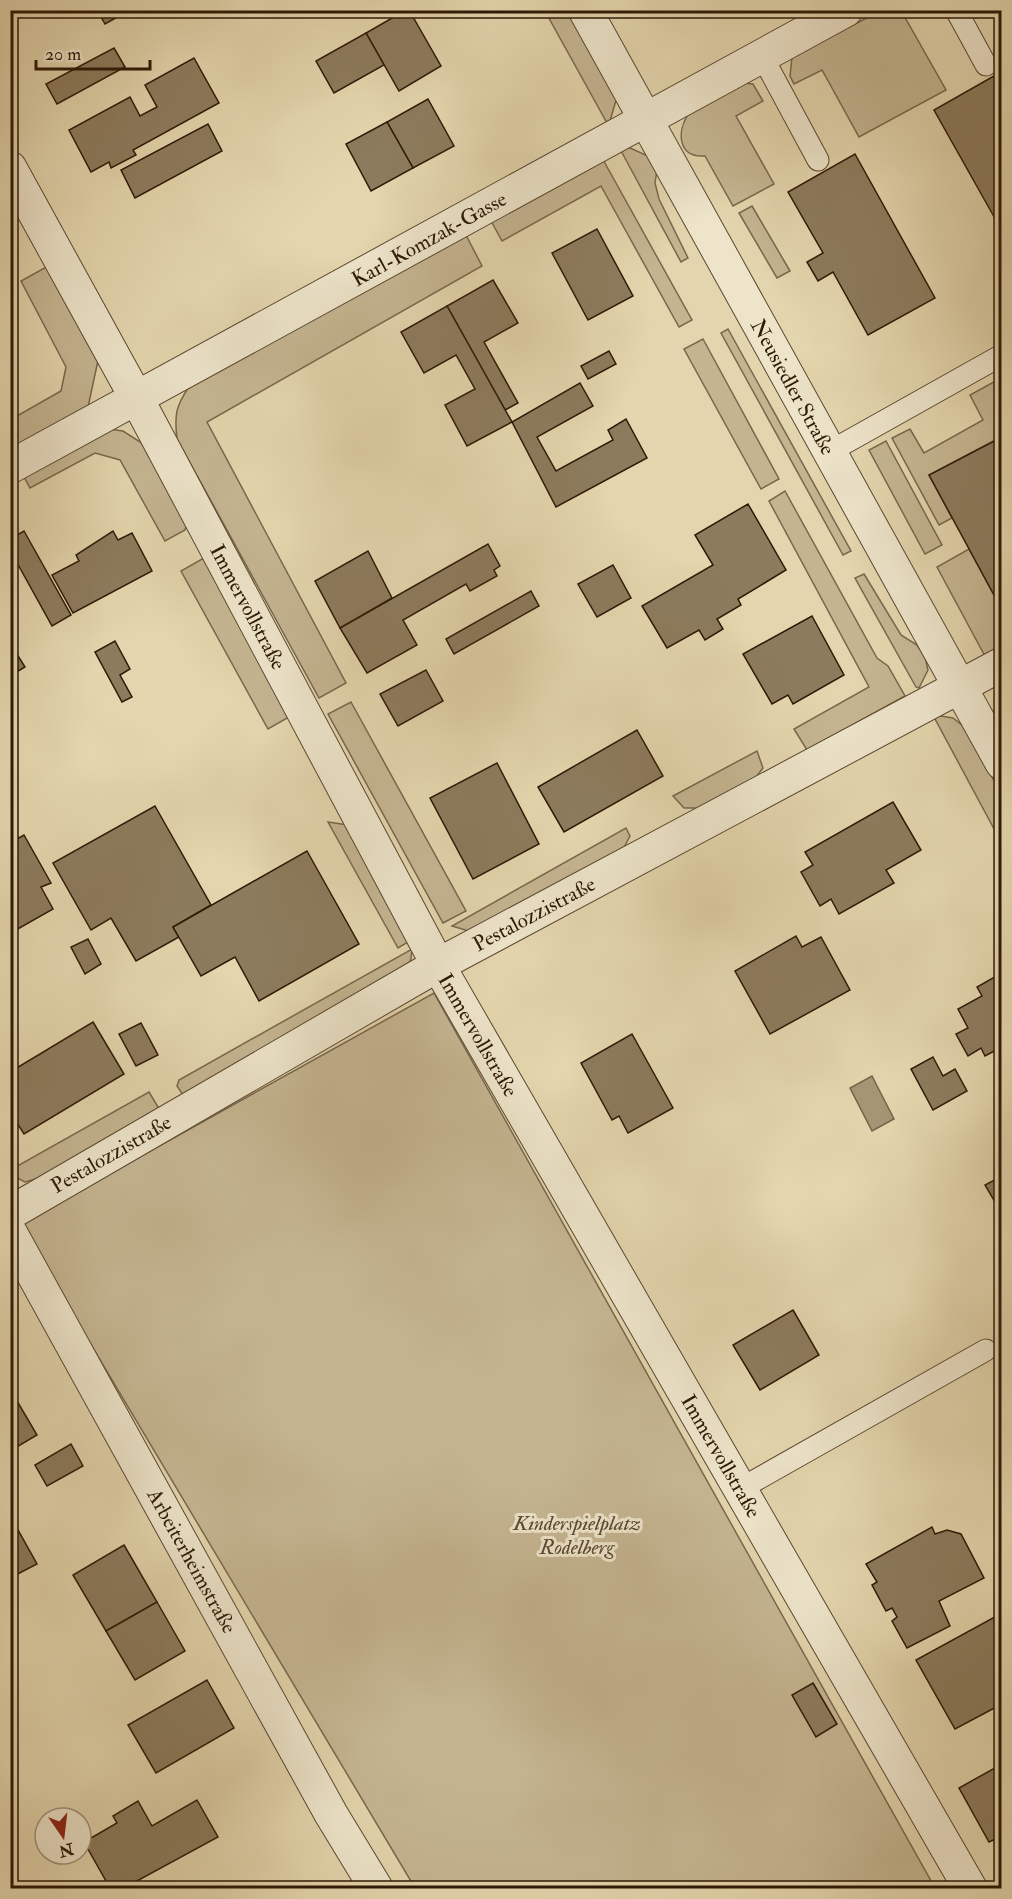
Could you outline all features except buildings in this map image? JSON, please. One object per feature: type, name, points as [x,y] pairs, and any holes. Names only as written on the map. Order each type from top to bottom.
[{"type":"street","name":"Neusiedler Straße","points":[[585,10],[1002,763]]},
{"type":"street","name":"Karl-Komzak-Gasse","points":[[10,467],[846,10]]},
{"type":"street","name":"Immervollstraße","points":[[10,168],[137,399],[438,965],[970,1888]]},
{"type":"street","name":"Pestalozzistraße","points":[[10,1212],[438,965],[1002,663]]},
{"type":"street","name":"Arbeiterheimstraße","points":[[10,1232],[331,1814],[376,1888]]},
{"type":"lane","points":[[956,10],[986,65]]},
{"type":"lane","points":[[762,56],[818,159]]},
{"type":"lane","points":[[829,452],[1002,355]]},
{"type":"lane","points":[[740,1489],[986,1350]]},
{"type":"green space","points":[[545,11],[569,11],[617,97],[610,121],[607,123]]},
{"type":"green space","points":[[880,11],[903,14],[946,90],[859,137],[822,70],[794,84],[790,76],[792,57]]},
{"type":"green space","points":[[743,83],[753,84],[763,101],[736,116],[774,184],[733,206],[705,156],[689,153],[682,142],[681,135],[689,113]]},
{"type":"green space","points":[[630,148],[648,156],[657,170],[655,183],[659,199],[688,258],[681,262],[620,149]]},
{"type":"green space","points":[[601,156],[692,320],[679,327],[601,186],[502,241],[489,217]]},
{"type":"green space","points":[[752,206],[790,271],[777,278],[739,213]]},
{"type":"green space","points":[[459,233],[467,237],[482,266],[207,422],[346,683],[319,698],[177,439],[177,410],[190,385]]},
{"type":"green space","points":[[48,266],[99,356],[88,407],[11,450],[10,420],[61,391],[66,367],[21,281]]},
{"type":"green space","points":[[728,329],[851,551],[843,555],[721,333]]},
{"type":"green space","points":[[703,339],[779,479],[761,489],[684,349]]},
{"type":"green space","points":[[1001,378],[1001,437],[929,475],[952,518],[939,525],[892,438],[910,429],[924,453],[983,420],[970,395]]},
{"type":"green space","points":[[109,429],[123,431],[148,447],[188,518],[185,530],[165,541],[120,460],[95,453],[30,488],[22,473]]},
{"type":"green space","points":[[886,441],[942,545],[925,554],[869,450]]},
{"type":"green space","points":[[785,491],[877,658],[888,666],[905,696],[807,750],[794,729],[869,687],[769,501]]},
{"type":"green space","points":[[969,549],[1001,608],[1001,649],[986,658],[937,567]]},
{"type":"green space","points":[[202,559],[212,561],[296,713],[268,729],[181,571]]},
{"type":"green space","points":[[864,574],[901,635],[917,645],[925,657],[928,670],[919,688],[916,687],[855,578]]},
{"type":"green space","points":[[351,702],[466,911],[443,923],[328,714]]},
{"type":"green space","points":[[934,717],[953,718],[963,726],[1001,793],[1001,842]]},
{"type":"green space","points":[[757,751],[763,768],[756,777],[697,808],[684,808],[673,796]]},
{"type":"green space","points":[[328,822],[348,825],[413,939],[398,948]]},
{"type":"green space","points":[[626,828],[630,836],[620,855],[472,932],[452,926]]},
{"type":"green space","points":[[412,949],[406,970],[183,1095],[177,1086],[179,1080]]},
{"type":"green space","name":"Kinderspielplatz Rodelberg","points":[[434,993],[935,1888],[604,1888],[600,1881],[586,1888],[415,1888],[19,1224]]},
{"type":"green space","points":[[149,1092],[161,1112],[43,1177],[25,1182],[11,1175],[19,1165]]},
{"type":"shaded area","points":[[872,1076],[894,1119],[872,1131],[850,1088]]}]
